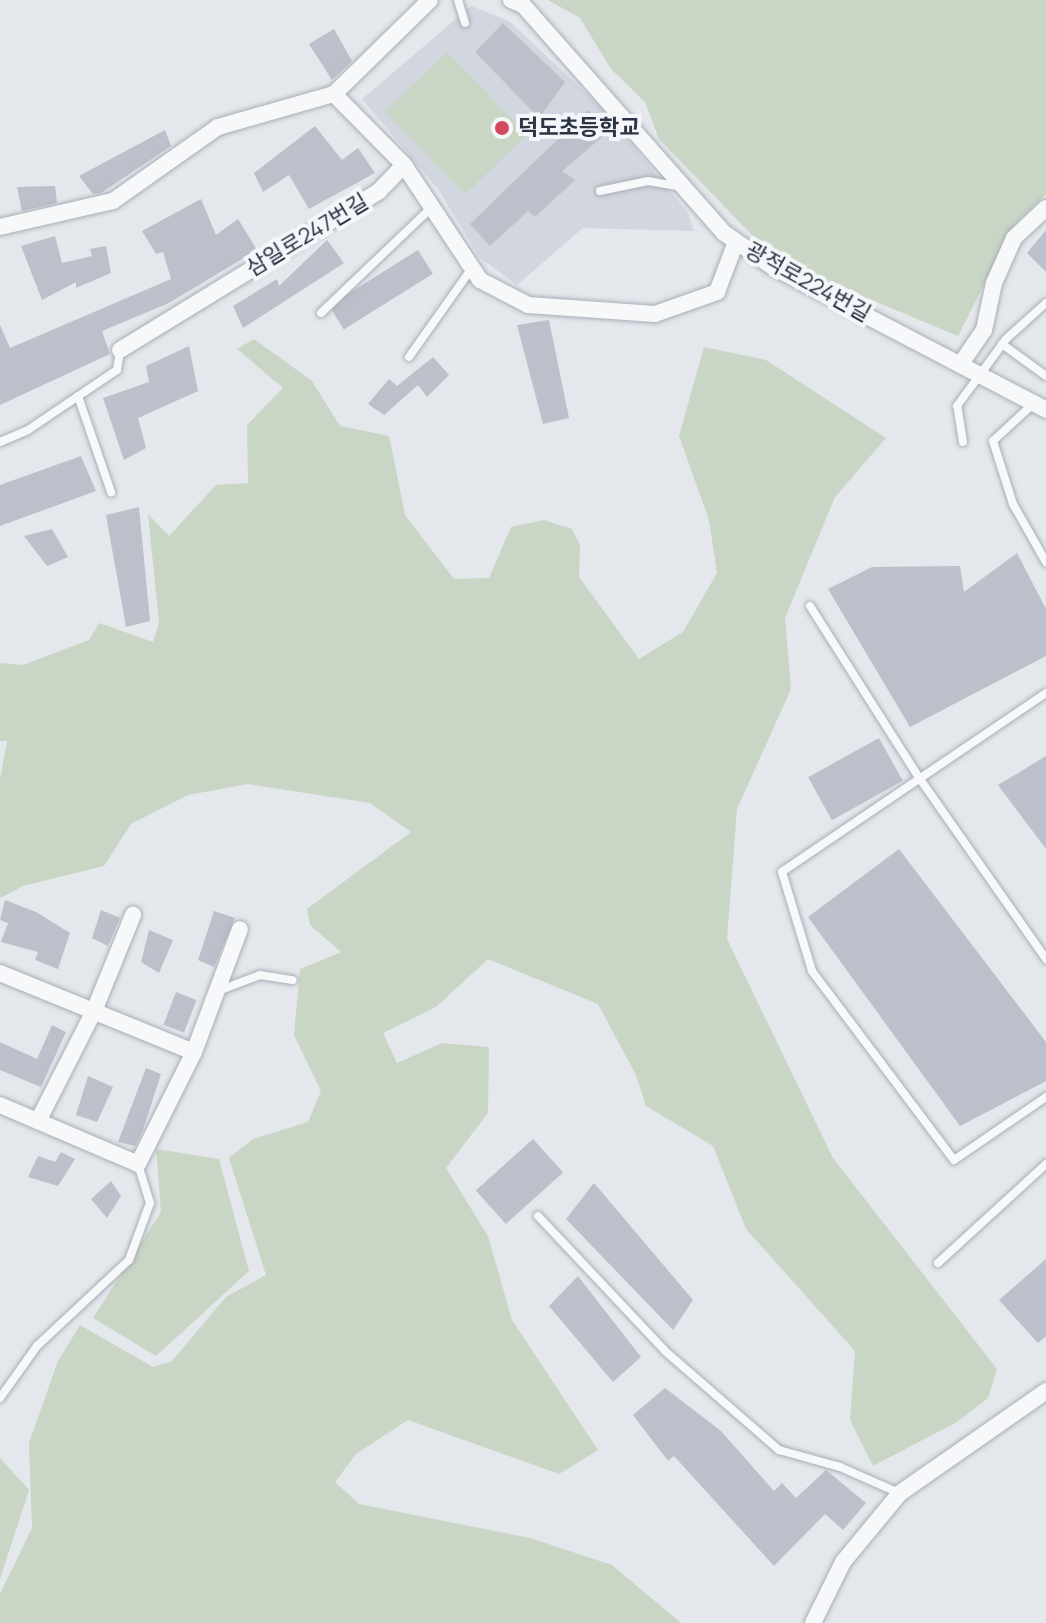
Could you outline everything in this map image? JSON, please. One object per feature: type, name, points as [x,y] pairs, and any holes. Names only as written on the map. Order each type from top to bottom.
[{"type":"street","points":[[0,227],[113,201],[218,127],[334,94],[430,0]]},
{"type":"street","name":"광적로224번길","points":[[511,0],[523,5],[736,242],[773,267],[1040,407]]},
{"type":"street","points":[[334,94],[404,165],[480,280],[528,305],[655,314],[717,292],[736,242]]},
{"type":"street","name":"삼일로247번길","points":[[120,350],[379,191],[404,165]]},
{"type":"street","points":[[960,365],[984,330],[994,283],[1014,238],[1046,208]]},
{"type":"street","points":[[38,1121],[94,1011],[133,915]]},
{"type":"street","points":[[0,1105],[138,1164],[194,1052],[240,929]]},
{"type":"street","points":[[0,973],[194,1052]]},
{"type":"street","points":[[813,1623],[843,1562],[900,1493],[1046,1391]]},
{"type":"lane","points":[[458,0],[465,23]]},
{"type":"lane","points":[[600,191],[648,181],[684,187]]},
{"type":"lane","points":[[321,313],[433,207]]},
{"type":"lane","points":[[409,357],[473,268]]},
{"type":"lane","points":[[963,442],[957,406],[1002,344],[1046,303]]},
{"type":"lane","points":[[1002,344],[1046,376]]},
{"type":"lane","points":[[0,442],[117,370],[120,350]]},
{"type":"lane","points":[[78,396],[111,492]]},
{"type":"lane","points":[[1040,407],[993,441],[1013,504],[1046,562]]},
{"type":"lane","points":[[810,606],[920,779],[1046,959]]},
{"type":"lane","points":[[1046,693],[782,872],[812,971],[954,1160],[1046,1097]]},
{"type":"lane","points":[[217,991],[260,975],[293,980]]},
{"type":"lane","points":[[0,1398],[37,1346],[129,1260],[150,1203],[138,1164]]},
{"type":"lane","points":[[938,1263],[1046,1164]]},
{"type":"lane","points":[[538,1216],[665,1351],[779,1450],[840,1467],[900,1493]]},
{"type":"shaded area","name":"덕도초등학교","points":[[471,6],[509,21],[601,107],[688,213],[694,231],[583,228],[517,285],[480,258],[438,189],[362,99]]},
{"type":"green space","points":[[548,0],[1046,0],[1046,194],[1015,224],[958,336],[776,260],[659,139],[645,102],[611,69],[580,18]]},
{"type":"green space","points":[[447,52],[527,135],[465,194],[385,112]]},
{"type":"green space","points":[[254,339],[312,381],[340,426],[389,436],[405,515],[454,579],[489,578],[511,527],[544,520],[572,529],[580,545],[579,577],[639,659],[683,632],[717,573],[709,520],[679,436],[704,347],[766,360],[886,438],[835,497],[785,618],[791,689],[737,809],[727,939],[833,1158],[997,1369],[988,1398],[957,1422],[873,1466],[850,1420],[855,1351],[746,1229],[713,1146],[646,1106],[636,1075],[598,1004],[488,959],[436,1007],[383,1033],[397,1063],[442,1043],[489,1047],[488,1113],[446,1168],[488,1236],[512,1320],[598,1450],[559,1474],[408,1420],[356,1454],[335,1482],[359,1504],[530,1538],[612,1565],[681,1623],[0,1623],[0,1594],[32,1528],[29,1443],[58,1361],[80,1325],[153,1367],[172,1361],[226,1297],[266,1275],[229,1158],[253,1139],[308,1122],[321,1091],[294,1035],[300,969],[341,952],[310,925],[307,909],[411,832],[370,803],[248,784],[188,795],[131,824],[104,866],[23,886],[0,898],[0,780],[7,741],[0,741],[0,663],[23,665],[89,640],[99,623],[153,642],[159,623],[148,514],[169,536],[216,485],[248,483],[247,425],[283,388],[237,349]]},
{"type":"green space","points":[[156,1149],[219,1159],[249,1271],[156,1356],[93,1318],[161,1212]]},
{"type":"green space","points":[[0,1458],[29,1490],[0,1579]]},
{"type":"building","points":[[503,23],[565,82],[539,118],[475,52]]},
{"type":"building","points":[[334,29],[352,61],[332,80],[309,44]]},
{"type":"building","points":[[588,110],[608,132],[562,171],[575,180],[535,217],[528,211],[490,246],[470,224]]},
{"type":"building","points":[[315,126],[342,160],[358,148],[375,173],[309,209],[289,175],[263,192],[254,173]]},
{"type":"building","points":[[165,130],[171,146],[101,193],[93,194],[79,176]]},
{"type":"building","points":[[55,186],[57,203],[22,211],[17,187]]},
{"type":"building","points":[[201,199],[216,235],[238,219],[257,250],[169,303],[102,331],[110,354],[0,405],[0,325],[10,348],[171,279],[163,252],[156,254],[142,231]]},
{"type":"building","points":[[1046,230],[1046,272],[1027,253]]},
{"type":"building","points":[[55,236],[62,263],[92,256],[90,249],[106,246],[111,273],[76,288],[76,282],[42,300],[21,246]]},
{"type":"building","points":[[327,240],[344,263],[243,328],[233,306],[277,279],[279,286]]},
{"type":"building","points":[[418,250],[433,274],[344,329],[329,306]]},
{"type":"building","points":[[549,320],[569,418],[543,424],[517,325]]},
{"type":"building","points":[[189,346],[198,391],[138,418],[146,448],[124,460],[103,398],[149,382],[146,366]]},
{"type":"building","points":[[433,357],[449,375],[427,397],[418,385],[384,415],[368,404],[389,379],[397,386]]},
{"type":"building","points":[[81,456],[96,491],[0,526],[0,485]]},
{"type":"building","points":[[139,507],[150,621],[126,627],[106,515]]},
{"type":"building","points":[[52,529],[68,557],[47,566],[24,536]]},
{"type":"building","points":[[1017,553],[1046,609],[1046,656],[910,727],[828,589],[872,567],[960,566],[964,592]]},
{"type":"building","points":[[879,738],[903,781],[832,820],[808,777]]},
{"type":"building","points":[[1046,756],[1046,849],[998,785]]},
{"type":"building","points":[[899,849],[1046,1042],[1046,1081],[960,1126],[808,917]]},
{"type":"building","points":[[5,900],[36,912],[70,933],[58,969],[35,960],[38,952],[1,942],[8,923],[0,920]]},
{"type":"building","points":[[101,910],[120,918],[108,946],[92,938]]},
{"type":"building","points":[[214,911],[235,918],[214,967],[198,960]]},
{"type":"building","points":[[149,930],[173,940],[159,973],[141,962]]},
{"type":"building","points":[[176,992],[197,1000],[184,1033],[163,1025]]},
{"type":"building","points":[[52,1025],[66,1032],[41,1087],[0,1070],[0,1042],[37,1059]]},
{"type":"building","points":[[146,1068],[161,1074],[143,1130],[135,1146],[118,1142]]},
{"type":"building","points":[[88,1076],[113,1087],[97,1122],[76,1115]]},
{"type":"building","points":[[533,1139],[563,1172],[506,1224],[476,1191]]},
{"type":"building","points":[[61,1152],[75,1159],[58,1186],[28,1177],[38,1156],[55,1162]]},
{"type":"building","points":[[111,1181],[121,1196],[107,1218],[91,1199]]},
{"type":"building","points":[[594,1183],[693,1300],[673,1330],[566,1219]]},
{"type":"building","points":[[1046,1259],[1046,1336],[1038,1343],[999,1300]]},
{"type":"building","points":[[578,1276],[641,1357],[613,1382],[549,1306]]},
{"type":"building","points":[[665,1388],[721,1431],[774,1491],[782,1483],[796,1498],[826,1470],[866,1503],[843,1530],[825,1514],[774,1566],[674,1456],[668,1461],[633,1415]]},
{"type":"place","name":"덕도초등학교","points":[[502,128]]}]
